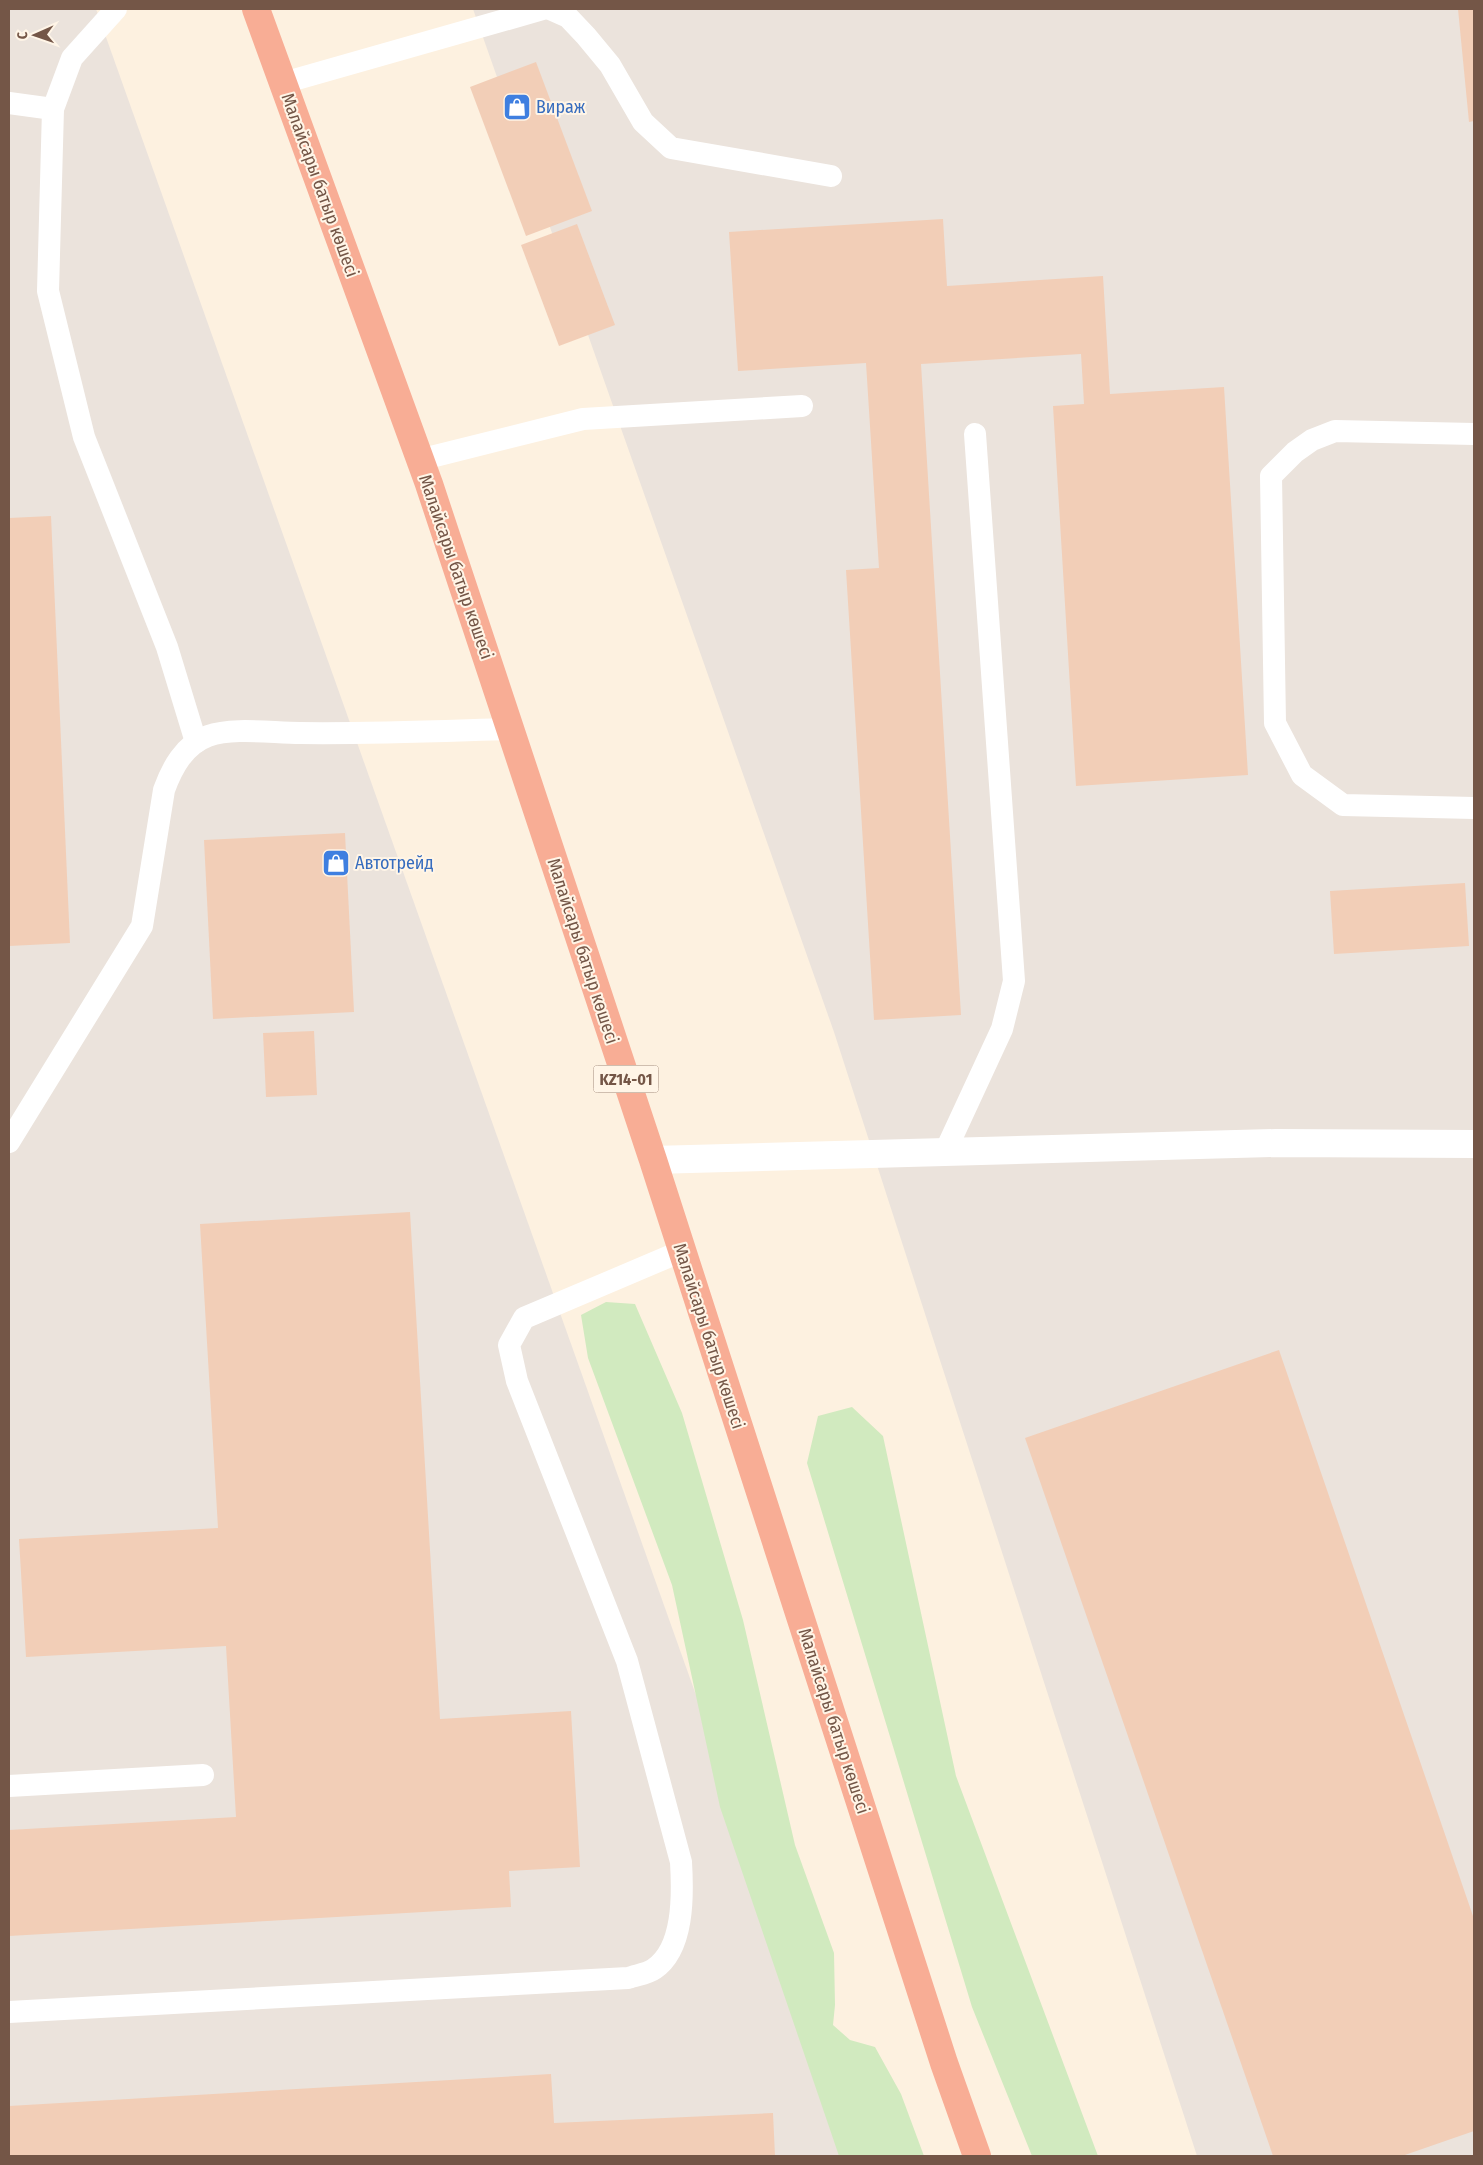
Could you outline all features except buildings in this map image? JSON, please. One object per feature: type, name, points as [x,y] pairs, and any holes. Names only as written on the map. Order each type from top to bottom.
[{"type":"highway","name":"Малайсары батыр көшесі","points":[[256,9],[419,460],[510,729],[682,1251],[938,2044],[977,2156]]},
{"type":"street","points":[[652,1160],[1276,1143],[1474,1144]]},
{"type":"lane","points":[[116,9],[72,58],[53,109],[48,291],[84,437],[167,647],[196,742]]},
{"type":"lane","points":[[283,83],[543,9]]},
{"type":"lane","points":[[550,9],[568,17],[586,36],[610,65],[643,122],[671,148],[831,176]]},
{"type":"lane","points":[[9,103],[53,109]]},
{"type":"lane","points":[[419,460],[584,419],[802,406]]},
{"type":"lane","points":[[1474,434],[1335,430],[1306,444],[1271,476],[1275,723],[1302,775],[1343,805],[1474,808]]},
{"type":"lane","points":[[945,1152],[1002,1029],[1014,981],[975,434]]},
{"type":"lane","points":[[9,1142],[142,926],[164,790],[170,774],[180,757],[196,742],[222,732],[301,734],[510,729]]},
{"type":"lane","points":[[9,2012],[628,1978],[653,1970],[670,1954],[683,1896],[681,1862],[628,1661],[517,1381],[509,1345],[524,1318],[682,1251]]},
{"type":"lane","points":[[9,1786],[203,1776]]},
{"type":"shaded area","points":[[9,9],[96,9],[860,2156],[9,2156]]},
{"type":"shaded area","points":[[473,9],[1474,9],[1474,2156],[1197,2156],[834,1032]]},
{"type":"green space","points":[[606,1302],[635,1304],[682,1413],[743,1620],[795,1845],[834,1953],[835,2005],[833,2025],[850,2040],[875,2047],[901,2094],[924,2156],[839,2156],[720,1807],[672,1585],[588,1358],[581,1315]]},
{"type":"green space","points":[[852,1407],[883,1436],[956,1776],[1098,2156],[1032,2156],[972,2007],[807,1463],[818,1416]]},
{"type":"place","name":"Вираж","points":[[517,107]]},
{"type":"place","name":"Автотрейд","points":[[336,863]]}]
